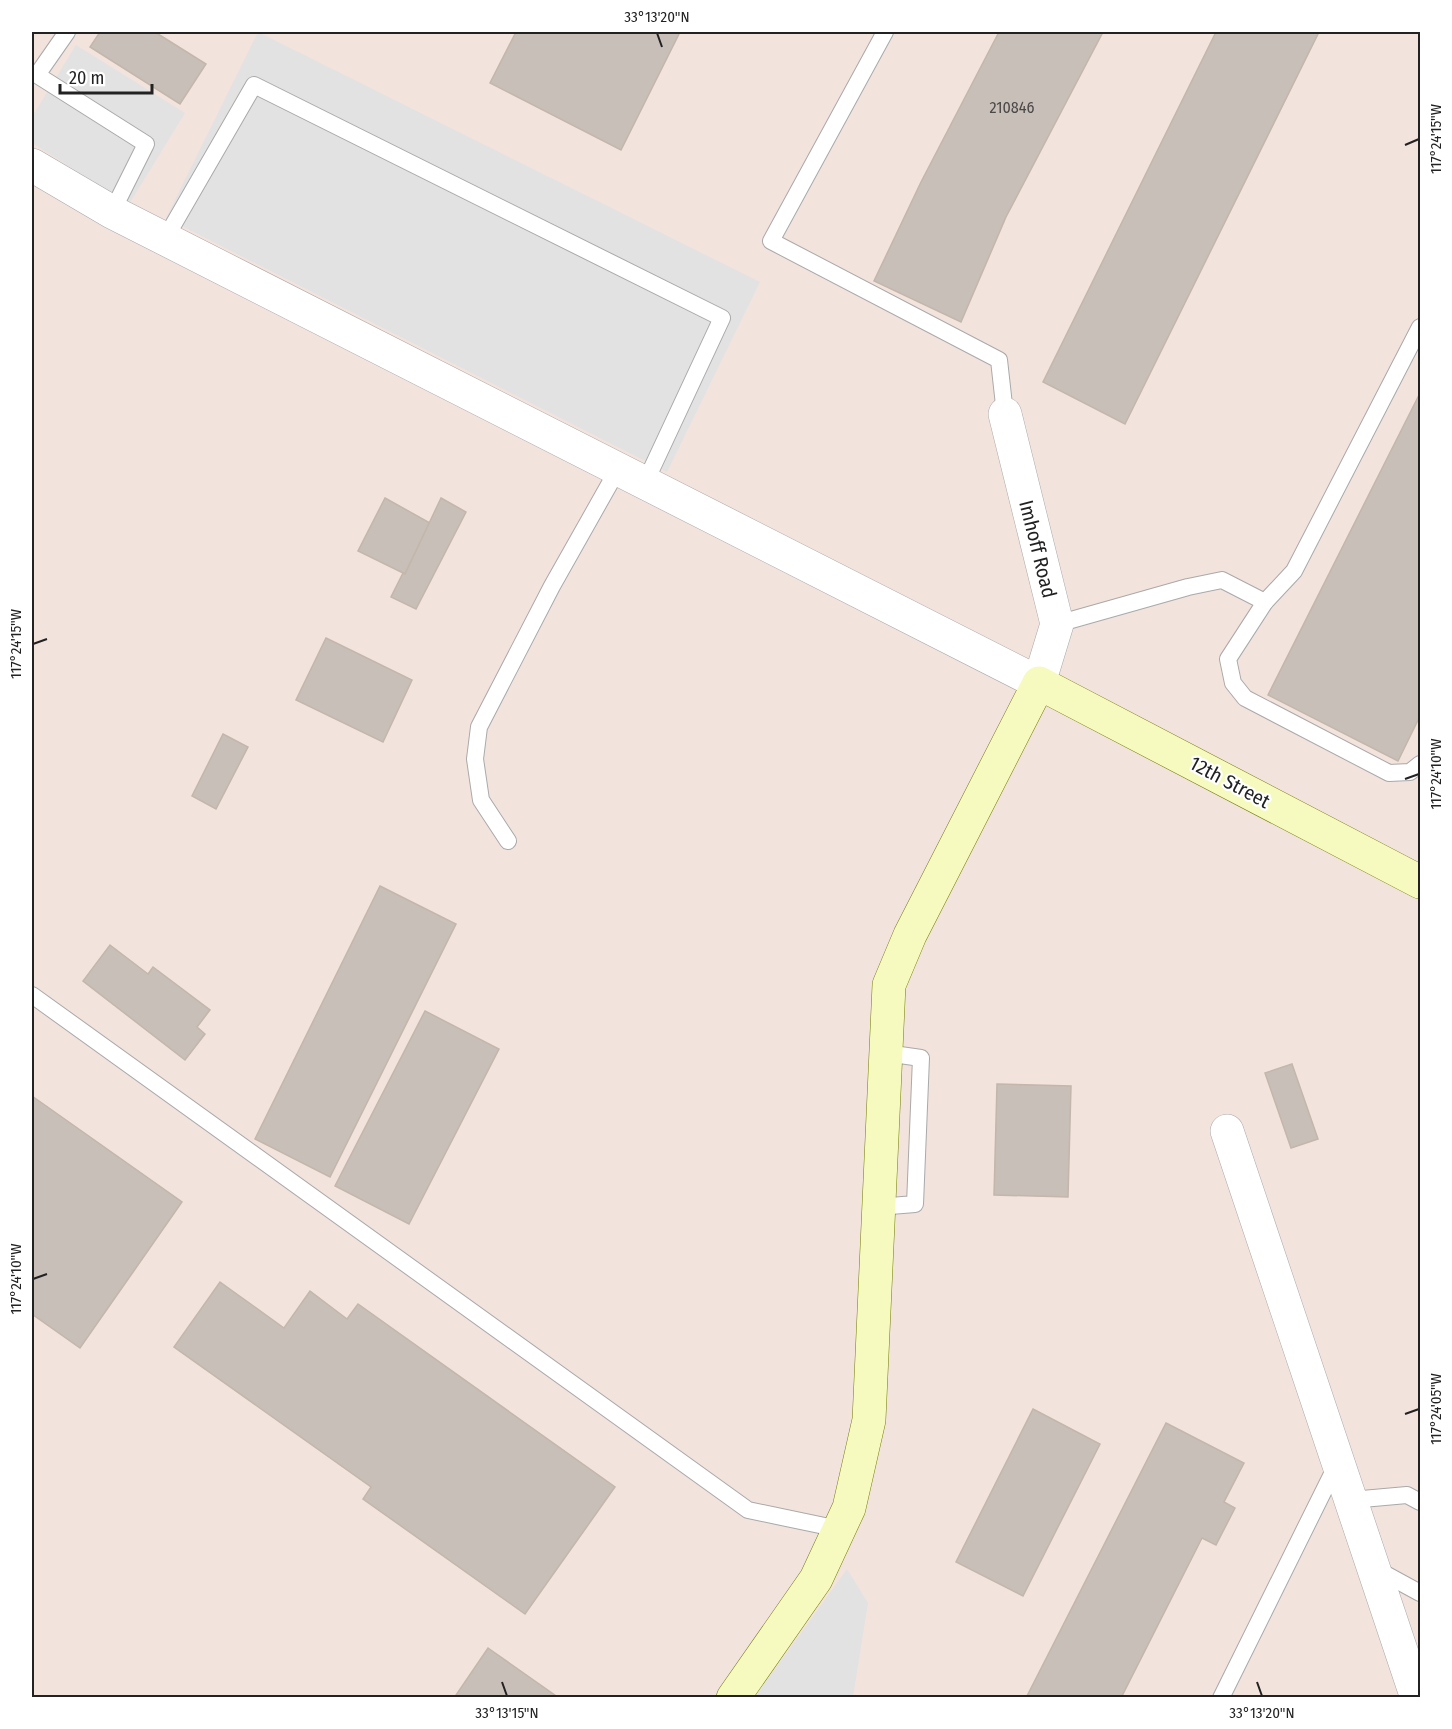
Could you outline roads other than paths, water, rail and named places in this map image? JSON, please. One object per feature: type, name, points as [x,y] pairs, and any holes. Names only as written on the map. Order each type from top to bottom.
[{"type":"street","points":[[32,165],[112,212],[1039,683],[910,935],[889,985],[869,1420],[849,1508],[816,1579],[733,1698]]},
{"type":"street","name":"Imhoff Road","points":[[1005,414],[1057,624],[1039,683]]},
{"type":"street","name":"12th Street","points":[[1039,683],[1420,882]]},
{"type":"street","points":[[1227,1131],[1417,1698]]},
{"type":"lane","points":[[67,32],[34,79],[146,144],[112,212]]},
{"type":"lane","points":[[885,32],[771,241],[999,360],[1005,414]]},
{"type":"lane","points":[[165,239],[255,85],[722,318],[632,476],[552,586],[479,727],[475,759],[481,800],[508,842]]},
{"type":"lane","points":[[1420,327],[1294,571],[1265,602],[1228,659],[1233,683],[1245,698],[1389,773],[1410,772],[1420,764]]},
{"type":"lane","points":[[1057,624],[1188,587],[1222,580],[1265,602]]},
{"type":"lane","points":[[32,996],[748,1510],[839,1529]]},
{"type":"lane","points":[[1221,1698],[1338,1461]]},
{"type":"lane","points":[[1351,1500],[1407,1495],[1420,1503]]},
{"type":"lane","points":[[1373,1567],[1420,1593]]}]
